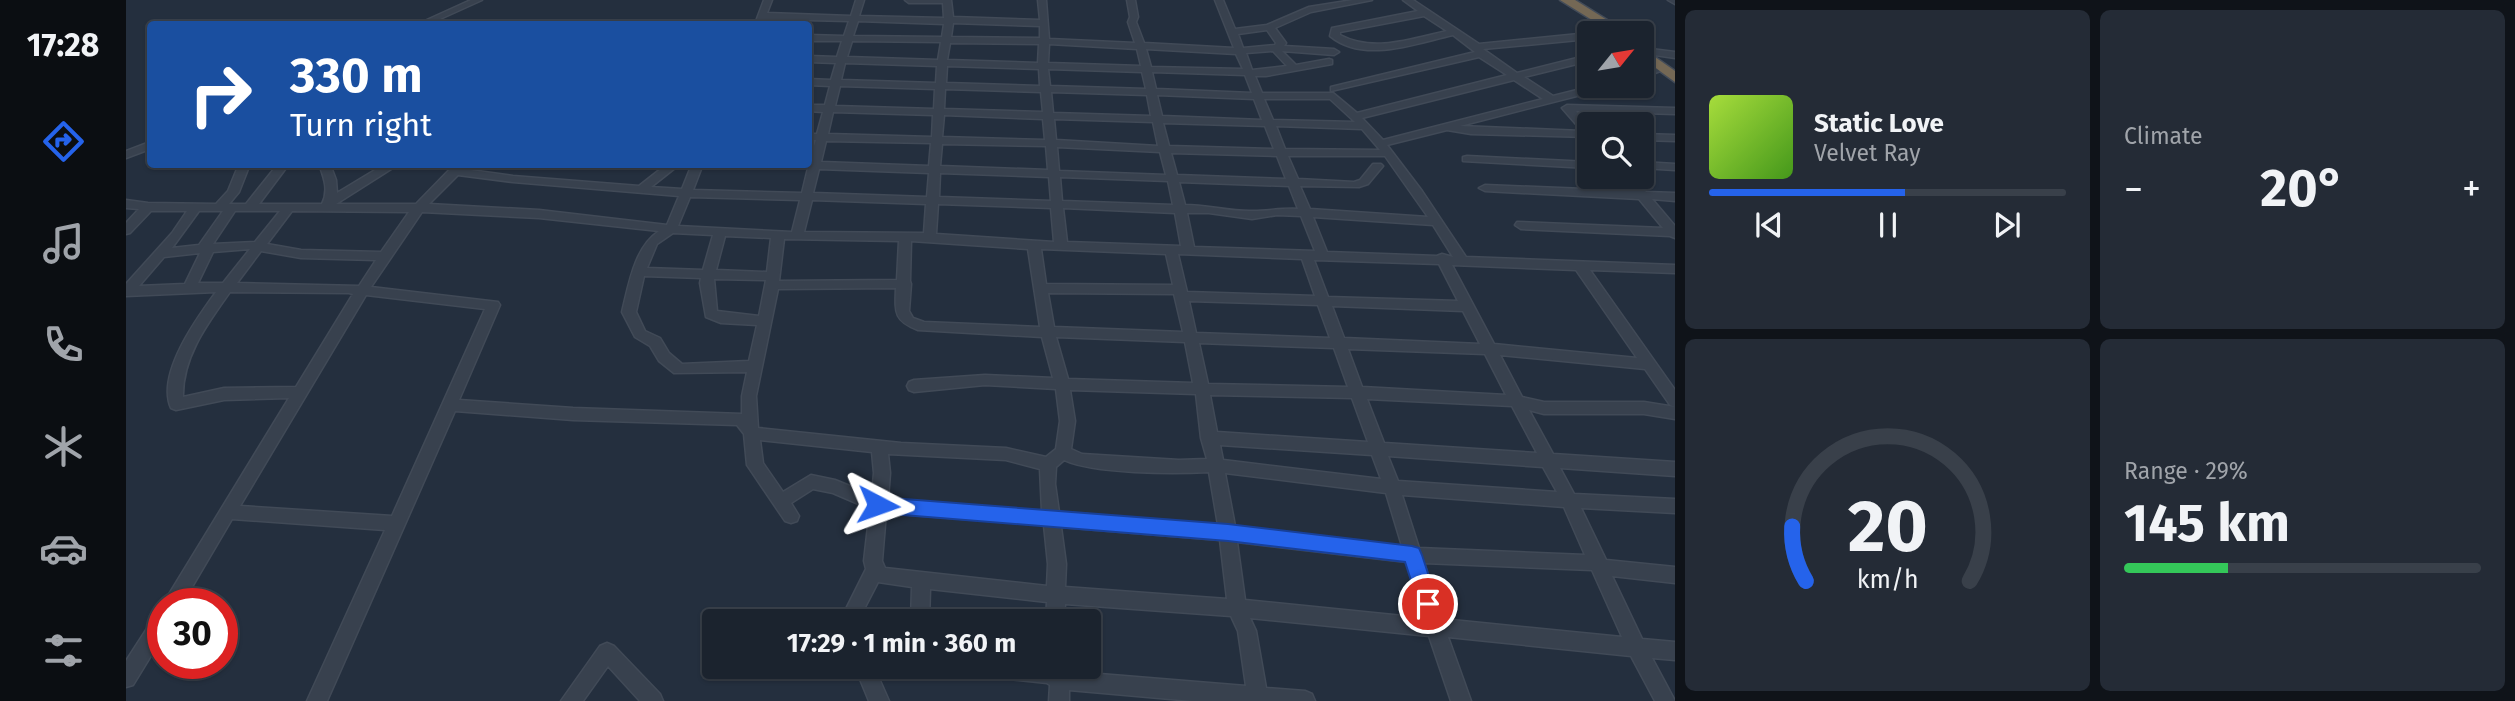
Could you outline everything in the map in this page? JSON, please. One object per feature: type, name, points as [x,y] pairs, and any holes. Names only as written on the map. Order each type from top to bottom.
[{"type":"highway","points":[[1559,0],[1594,21]]},
{"type":"highway","points":[[1566,0],[1602,21]]},
{"type":"highway","points":[[1654,56],[1672,67]]},
{"type":"street","points":[[430,21],[478,0]]},
{"type":"street","points":[[768,0],[759,20],[853,18],[1045,23]]},
{"type":"street","points":[[797,236],[841,60],[860,0]]},
{"type":"street","points":[[909,0],[947,0],[948,20],[942,62],[930,237]]},
{"type":"street","points":[[1042,0],[1045,23],[1042,41],[1043,64],[1061,246]]},
{"type":"street","points":[[1131,0],[1134,16],[1132,22],[1142,46],[1165,148],[1175,179],[1188,250]]},
{"type":"street","points":[[1219,0],[1322,254]]},
{"type":"street","points":[[1297,0],[1309,10]]},
{"type":"street","points":[[1232,32],[1269,27],[1309,10],[1368,0]]},
{"type":"street","points":[[1407,0],[1552,100]]},
{"type":"street","points":[[1424,13],[1335,30],[1335,36],[1344,43],[1383,47],[1454,32]]},
{"type":"street","points":[[1269,27],[1279,37],[1280,54],[1294,68]]},
{"type":"street","points":[[812,38],[1042,41],[1241,51],[1279,48],[1331,57],[1294,68],[1249,72],[1043,64],[812,60]]},
{"type":"street","points":[[1335,89],[1479,50],[1577,38]]},
{"type":"street","points":[[1356,116],[1577,61]]},
{"type":"street","points":[[1654,72],[1672,67]]},
{"type":"street","points":[[812,82],[1259,97],[1333,96],[1356,116],[1390,153],[1461,259]]},
{"type":"street","points":[[1382,143],[1577,93]]},
{"type":"street","points":[[812,108],[1366,126]]},
{"type":"street","points":[[1577,119],[1567,108],[1675,111]]},
{"type":"street","points":[[1443,127],[1471,131],[1577,133]]},
{"type":"street","points":[[812,136],[1050,143],[1214,152],[1390,153]]},
{"type":"street","points":[[1654,137],[1675,138]]},
{"type":"street","points":[[126,155],[147,146]]},
{"type":"street","points":[[1467,159],[1577,164]]},
{"type":"street","points":[[812,166],[1360,184],[1377,166]]},
{"type":"street","points":[[1654,166],[1675,167]]},
{"type":"street","points":[[189,288],[243,168]]},
{"type":"street","points":[[250,207],[281,168]]},
{"type":"street","points":[[326,168],[332,180],[328,205]]},
{"type":"street","points":[[328,205],[388,168]]},
{"type":"street","points":[[182,588],[361,292],[419,208],[457,168],[686,193],[933,203],[1209,209],[1252,215],[1277,211],[1437,221]]},
{"type":"street","points":[[642,190],[652,179],[669,168]]},
{"type":"street","points":[[696,168],[671,229],[652,242],[639,272],[629,312],[640,334],[655,342],[664,357],[678,369],[754,366]]},
{"type":"street","points":[[1485,188],[1675,197]]},
{"type":"street","points":[[1638,189],[1675,233]]},
{"type":"street","points":[[126,205],[419,208],[540,214],[671,229],[797,236],[905,239],[930,237],[1034,245],[1442,258],[1675,269]]},
{"type":"street","points":[[126,230],[148,207]]},
{"type":"street","points":[[126,291],[191,217],[196,207]]},
{"type":"street","points":[[289,207],[261,247],[227,287],[201,327],[177,378],[176,404],[224,394],[300,392]]},
{"type":"street","points":[[1521,225],[1675,233]]},
{"type":"street","points":[[720,232],[706,282],[711,314],[721,318],[764,321]]},
{"type":"street","points":[[778,235],[749,396],[755,466],[787,509],[811,482],[835,487],[878,505],[1228,533],[1412,555],[1600,565],[1675,575]]},
{"type":"street","points":[[905,239],[902,311],[908,321],[923,327],[1489,349],[1649,364]]},
{"type":"street","points":[[1034,245],[1048,332],[1070,429],[1063,452],[1048,464],[1047,484],[1057,564],[1056,609]]},
{"type":"street","points":[[161,253],[207,248],[261,247],[301,254],[387,256]]},
{"type":"street","points":[[1171,249],[1202,389],[1228,533],[1237,608],[1247,631],[1257,699]]},
{"type":"street","points":[[1306,254],[1356,394],[1380,450],[1461,701]]},
{"type":"street","points":[[1442,258],[1569,500],[1635,645],[1666,701]]},
{"type":"street","points":[[1579,264],[1675,401]]},
{"type":"street","points":[[639,272],[708,272],[772,280],[905,284]]},
{"type":"street","points":[[126,291],[227,287],[349,289],[493,305],[317,701]]},
{"type":"street","points":[[1041,288],[1466,306]]},
{"type":"street","points":[[914,386],[985,380],[1516,401],[1544,408],[1644,408],[1675,413]]},
{"type":"street","points":[[450,405],[587,415],[741,419],[751,433],[1006,454],[1048,464]]},
{"type":"street","points":[[1209,438],[1675,469]]},
{"type":"street","points":[[879,445],[882,473],[873,561],[875,569],[881,575],[1057,595],[1237,608],[1675,651]]},
{"type":"street","points":[[1063,452],[1080,460],[1180,467],[1214,465],[1392,487],[1675,506]]},
{"type":"street","points":[[229,512],[397,524]]},
{"type":"street","points":[[855,609],[875,569]]},
{"type":"street","points":[[920,609],[921,580]]},
{"type":"street","points":[[126,678],[147,645]]},
{"type":"street","points":[[571,701],[607,652],[653,701]]},
{"type":"street","points":[[869,679],[879,701]]},
{"type":"street","points":[[1055,679],[1059,701]]},
{"type":"street","points":[[1101,679],[1257,699],[1305,701]]},
{"type":"route","points":[[878,505],[1228,533],[1412,555],[1428,604]]}]
